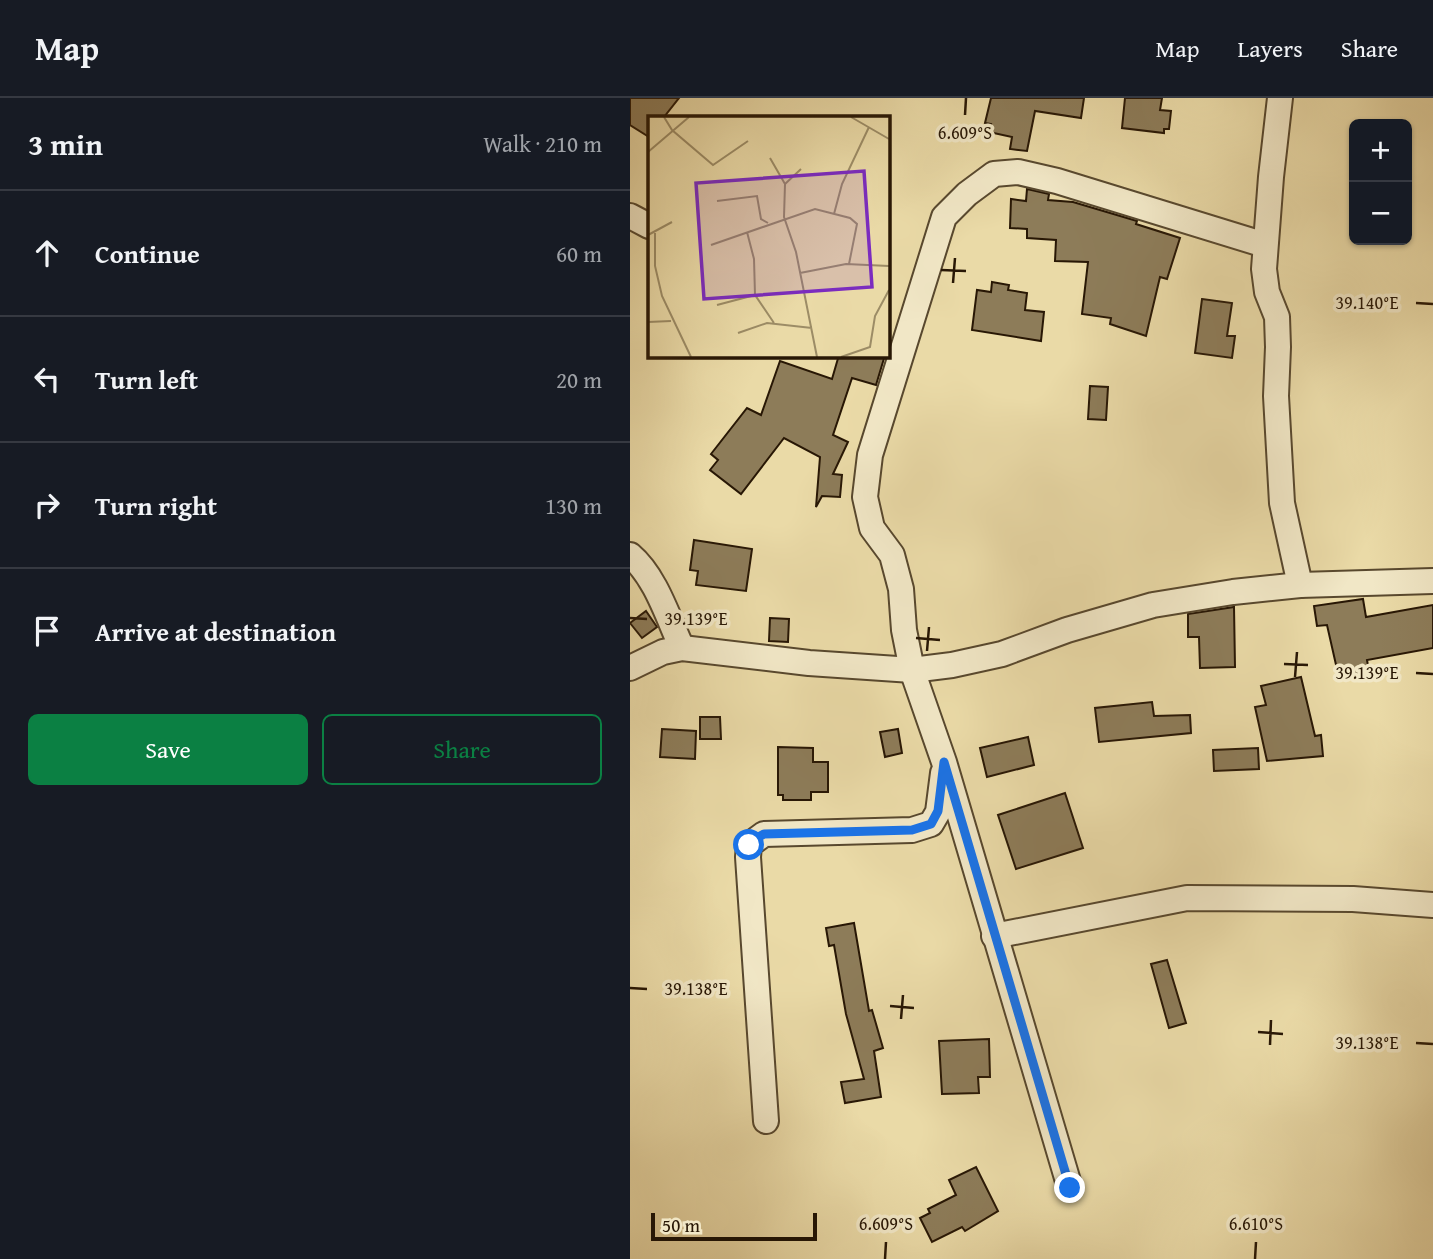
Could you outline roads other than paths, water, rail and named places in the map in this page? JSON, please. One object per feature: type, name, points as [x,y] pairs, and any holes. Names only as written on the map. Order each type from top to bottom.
[{"type":"street","points":[[1280,98],[1265,245],[1267,292],[1277,317],[1276,396],[1282,503],[1300,585]]},
{"type":"street","points":[[1070,1188],[944,762],[912,670],[904,630],[901,589],[892,555],[872,528],[865,497],[870,455],[899,321],[944,217],[967,194],[994,174],[1018,172],[1057,181],[1265,245]]},
{"type":"street","points":[[630,216],[648,225]]},
{"type":"street","points":[[630,555],[639,563],[658,596],[682,648]]},
{"type":"street","points":[[630,668],[663,652],[682,648],[809,663],[912,670],[952,665],[1002,653],[1067,630],[1153,605],[1300,585],[1433,581]]},
{"type":"street","points":[[766,1121],[749,845],[764,834],[912,830],[931,824],[938,811],[944,762]]},
{"type":"street","points":[[995,936],[1186,898],[1353,899],[1433,905]]}]
